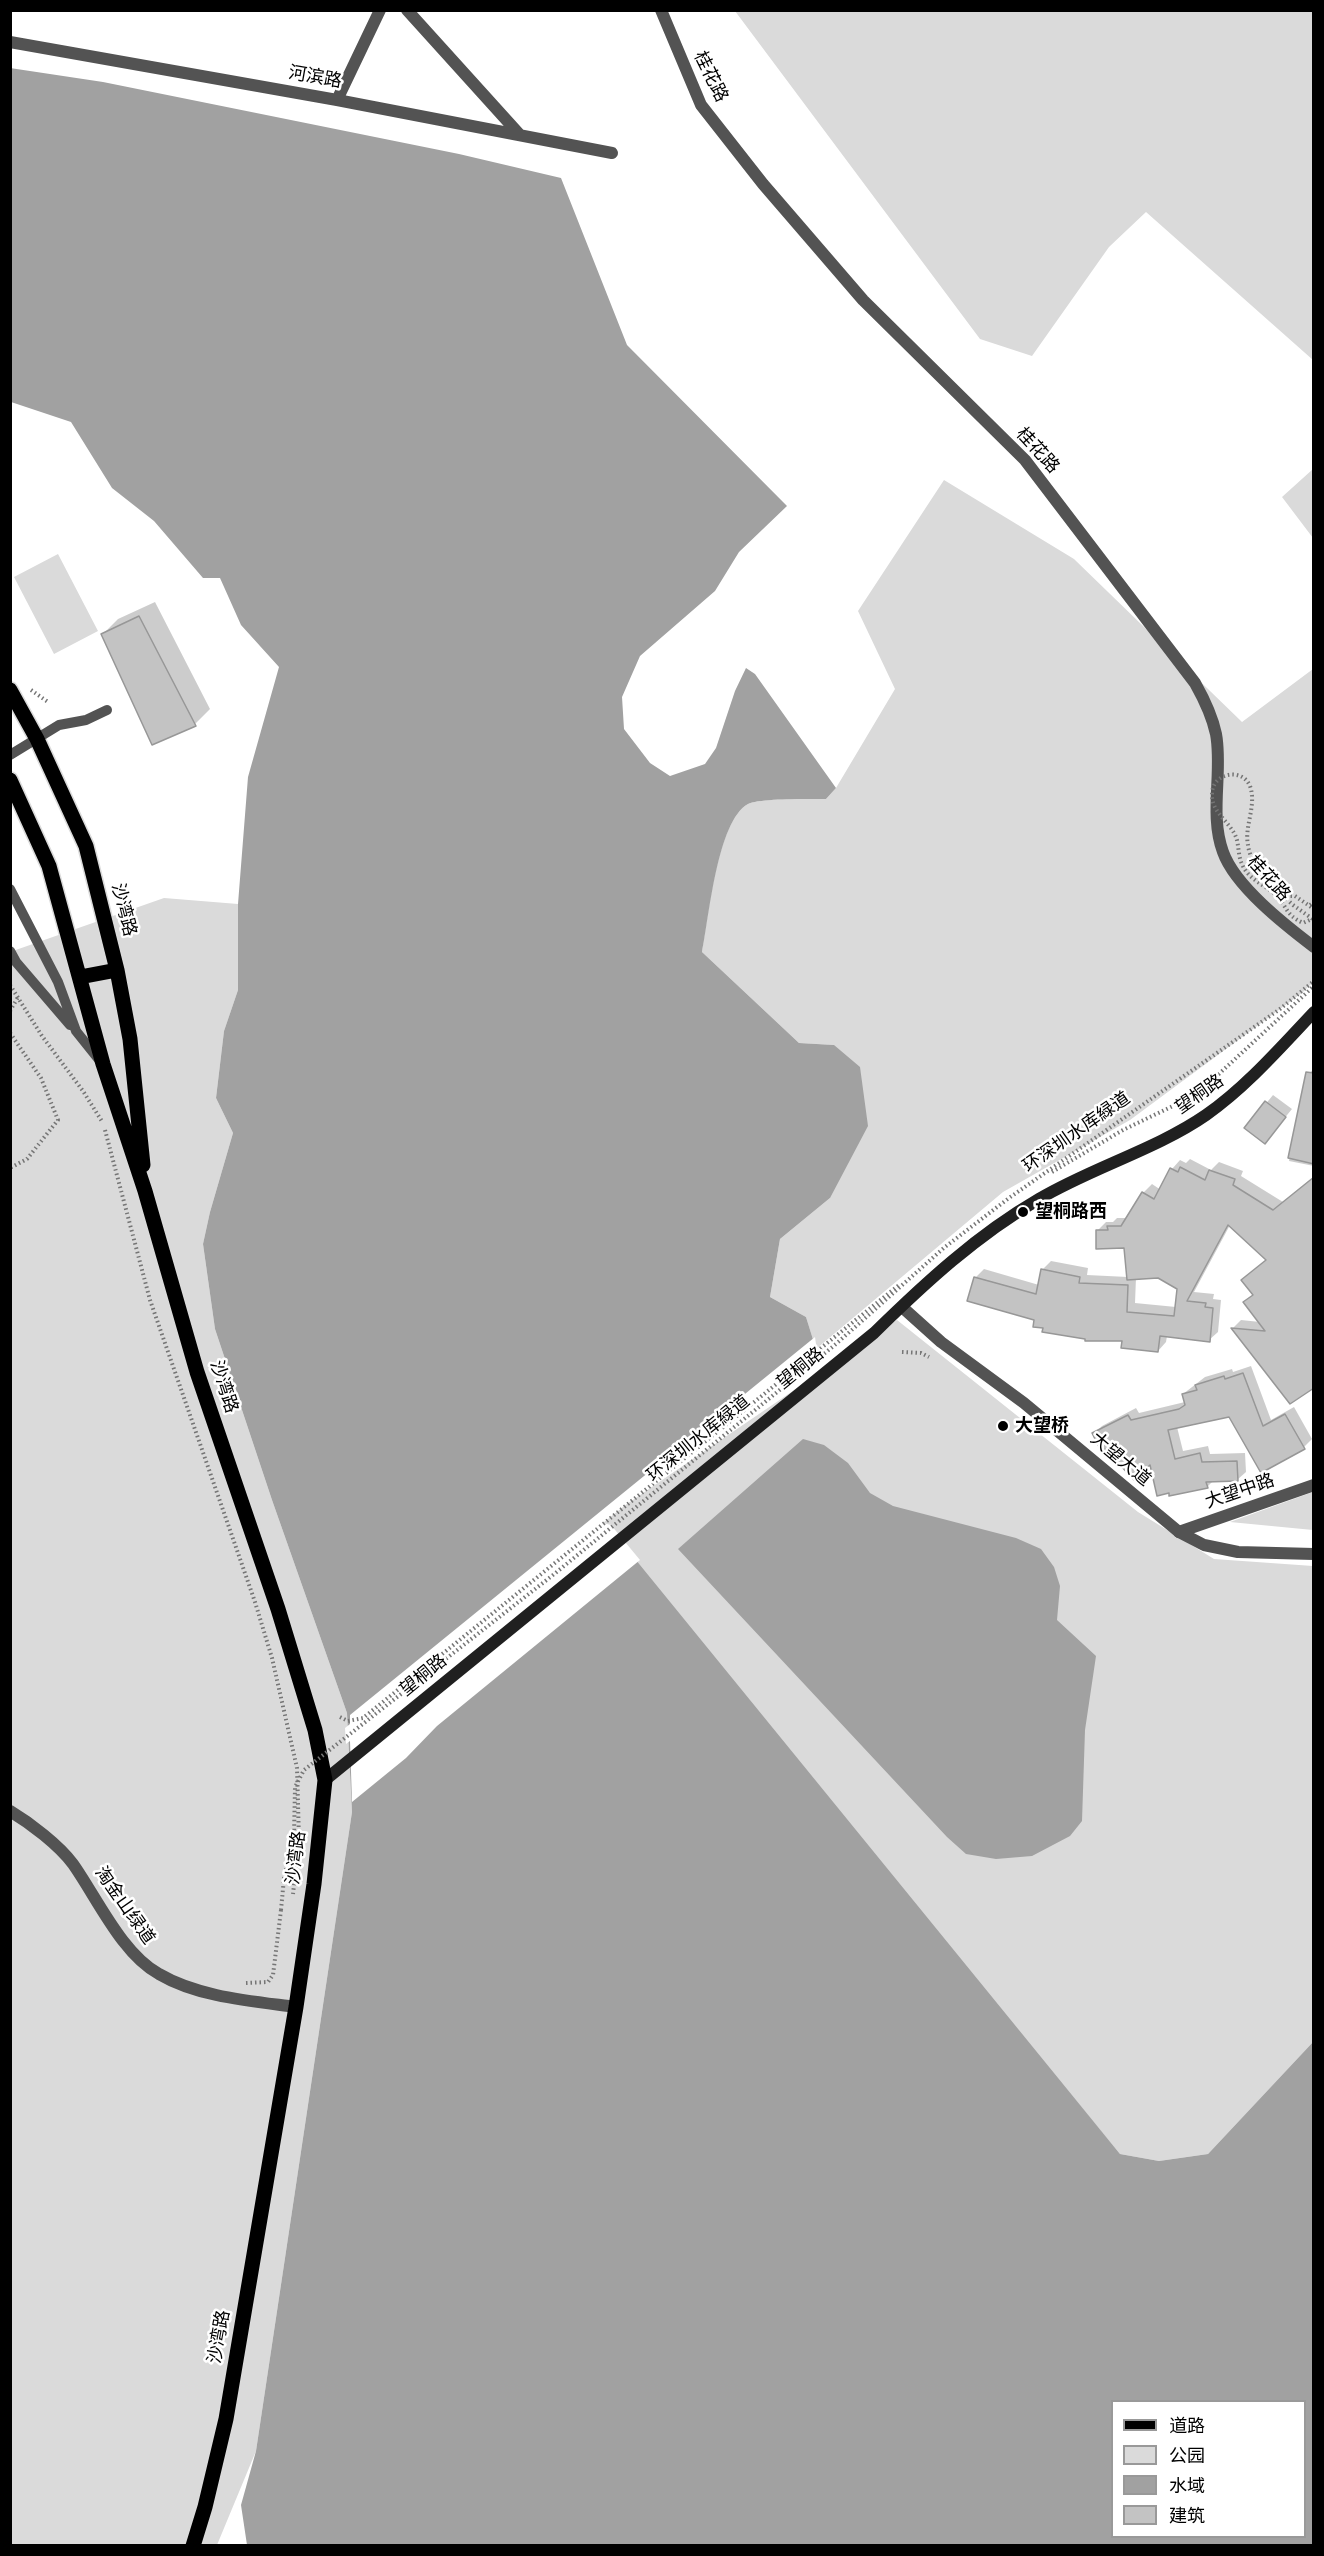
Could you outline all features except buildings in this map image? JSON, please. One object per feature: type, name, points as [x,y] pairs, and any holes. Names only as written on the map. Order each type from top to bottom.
[{"type":"main road","name":"沙湾路","points":[[10,690],[37,739],[86,846],[117,970],[136,1083],[145,1191]]},
{"type":"main road","name":"沙湾路","points":[[10,780],[49,866],[102,1064],[145,1191],[197,1372],[278,1609],[315,1730],[325,1780],[314,1884],[296,2007],[226,2419],[205,2507],[193,2546]]},
{"type":"main road","points":[[80,977],[117,970]]},
{"type":"main road","name":"望桐路","points":[[325,1780],[874,1333],[934,1276],[980,1237],[1039,1198],[1106,1164],[1172,1135],[1203,1117],[1234,1094],[1314,1012]]},
{"type":"street","points":[[337,100],[380,10]]},
{"type":"street","points":[[407,10],[520,135]]},
{"type":"street","name":"桂花路","points":[[661,10],[701,105],[763,184],[863,300],[1024,460],[1196,683],[1207,704],[1216,735],[1218,836],[1223,854],[1251,891],[1285,924],[1314,947]]},
{"type":"street","name":"河滨路","points":[[10,42],[337,100],[612,153]]},
{"type":"street","name":"大望大道","points":[[902,1307],[942,1342],[1024,1403],[1179,1532],[1204,1545],[1238,1552],[1314,1554]]},
{"type":"street","name":"大望中路","points":[[1179,1532],[1314,1485]]},
{"type":"street","name":"淘金山绿道","points":[[10,1810],[27,1821],[71,1861],[137,1957],[157,1974],[183,1986],[236,1998],[296,2007]]},
{"type":"lane","points":[[10,755],[59,725],[86,720],[107,710]]},
{"type":"lane","points":[[10,890],[57,982],[76,1031]]},
{"type":"lane","points":[[10,951],[16,962],[102,1064]]},
{"type":"path","points":[[27,687],[48,702]]},
{"type":"path","points":[[1233,774],[1243,777],[1249,784],[1252,795],[1247,844],[1257,871],[1293,905],[1313,920],[1303,923],[1286,912],[1277,896],[1251,878],[1242,864],[1236,837],[1215,808],[1212,795],[1214,784],[1223,776],[1233,774]]},
{"type":"path","points":[[1277,896],[1295,896],[1313,908],[1313,920]]},
{"type":"path","points":[[340,1717],[348,1721],[363,1718],[604,1521],[861,1317],[956,1236],[1070,1160],[1123,1130],[1173,1107],[1207,1085],[1314,983]]},
{"type":"path","name":"环深圳水库緑道","points":[[245,1983],[268,1982],[273,1975],[284,1878],[294,1836],[295,1787],[304,1770],[352,1731],[378,1715],[663,1486],[836,1344],[954,1240],[1037,1177],[1314,983]]},
{"type":"path","points":[[10,985],[58,1059],[98,1112],[103,1124],[150,1300],[214,1490],[255,1602],[272,1658],[297,1768],[298,1840],[293,1896]]},
{"type":"path","points":[[10,1011],[18,997]]},
{"type":"path","points":[[10,1033],[41,1078],[57,1120],[27,1159],[10,1168]]},
{"type":"path","points":[[902,1352],[921,1353],[928,1357]]},
{"type":"green space","points":[[735,11],[1313,11],[1313,360],[1146,212],[1109,247],[1032,356],[980,339]]},
{"type":"green space","points":[[1313,469],[1313,538],[1282,497]]},
{"type":"green space","points":[[944,480],[1074,559],[1242,722],[1313,669],[1313,982],[1303,992],[1130,1120],[1003,1192],[816,1349],[806,1317],[770,1297],[780,1239],[830,1198],[834,1045],[799,1043],[702,952],[721,850],[737,814],[748,804],[754,802],[826,799],[836,788],[895,689],[858,611]]},
{"type":"green space","points":[[58,554],[98,631],[54,654],[14,577]]},
{"type":"green space","points":[[164,898],[238,904],[238,990],[224,1031],[216,1098],[233,1133],[203,1244],[215,1329],[347,1713],[352,1812],[256,2451],[217,2545],[11,2545],[10,952]]},
{"type":"green space","points":[[897,1320],[1138,1512],[1214,1559],[1313,1566],[1313,2042],[1208,2154],[1159,2161],[1120,2154],[596,1525]]},
{"type":"green space","points":[[1313,1492],[1313,1530],[1230,1522]]},
{"type":"water","points":[[10,68],[103,82],[459,154],[561,178],[627,345],[787,506],[739,552],[715,591],[640,656],[622,697],[624,729],[650,763],[670,776],[705,764],[716,748],[735,691],[746,668],[755,674],[836,788],[826,799],[754,802],[748,804],[737,814],[729,830],[716,872],[702,952],[799,1043],[834,1045],[860,1067],[868,1126],[830,1198],[780,1239],[770,1297],[806,1317],[816,1349],[597,1525],[609,1527],[1120,2154],[1159,2161],[1208,2154],[1313,2042],[1313,2545],[247,2545],[241,2505],[256,2451],[352,1812],[347,1713],[215,1329],[203,1244],[233,1133],[216,1098],[224,1031],[238,990],[238,904],[248,777],[279,667],[241,625],[220,578],[203,578],[154,521],[112,488],[71,422],[11,402]]},
{"type":"water","points":[[803,1439],[824,1445],[848,1463],[870,1493],[893,1506],[1016,1538],[1041,1549],[1054,1567],[1060,1586],[1057,1620],[1096,1656],[1085,1730],[1082,1821],[1070,1836],[1032,1856],[996,1859],[966,1854],[947,1837],[678,1549]]},
{"type":"pier","points":[[815,1337],[817,1351],[603,1523],[611,1525],[640,1560],[437,1726],[406,1758],[352,1802],[350,1741],[346,1744],[345,1728],[350,1724],[350,1715]]},
{"type":"place","name":"望桐路西","points":[[1023,1212]]},
{"type":"place","name":"大望桥","points":[[1003,1426]]}]
